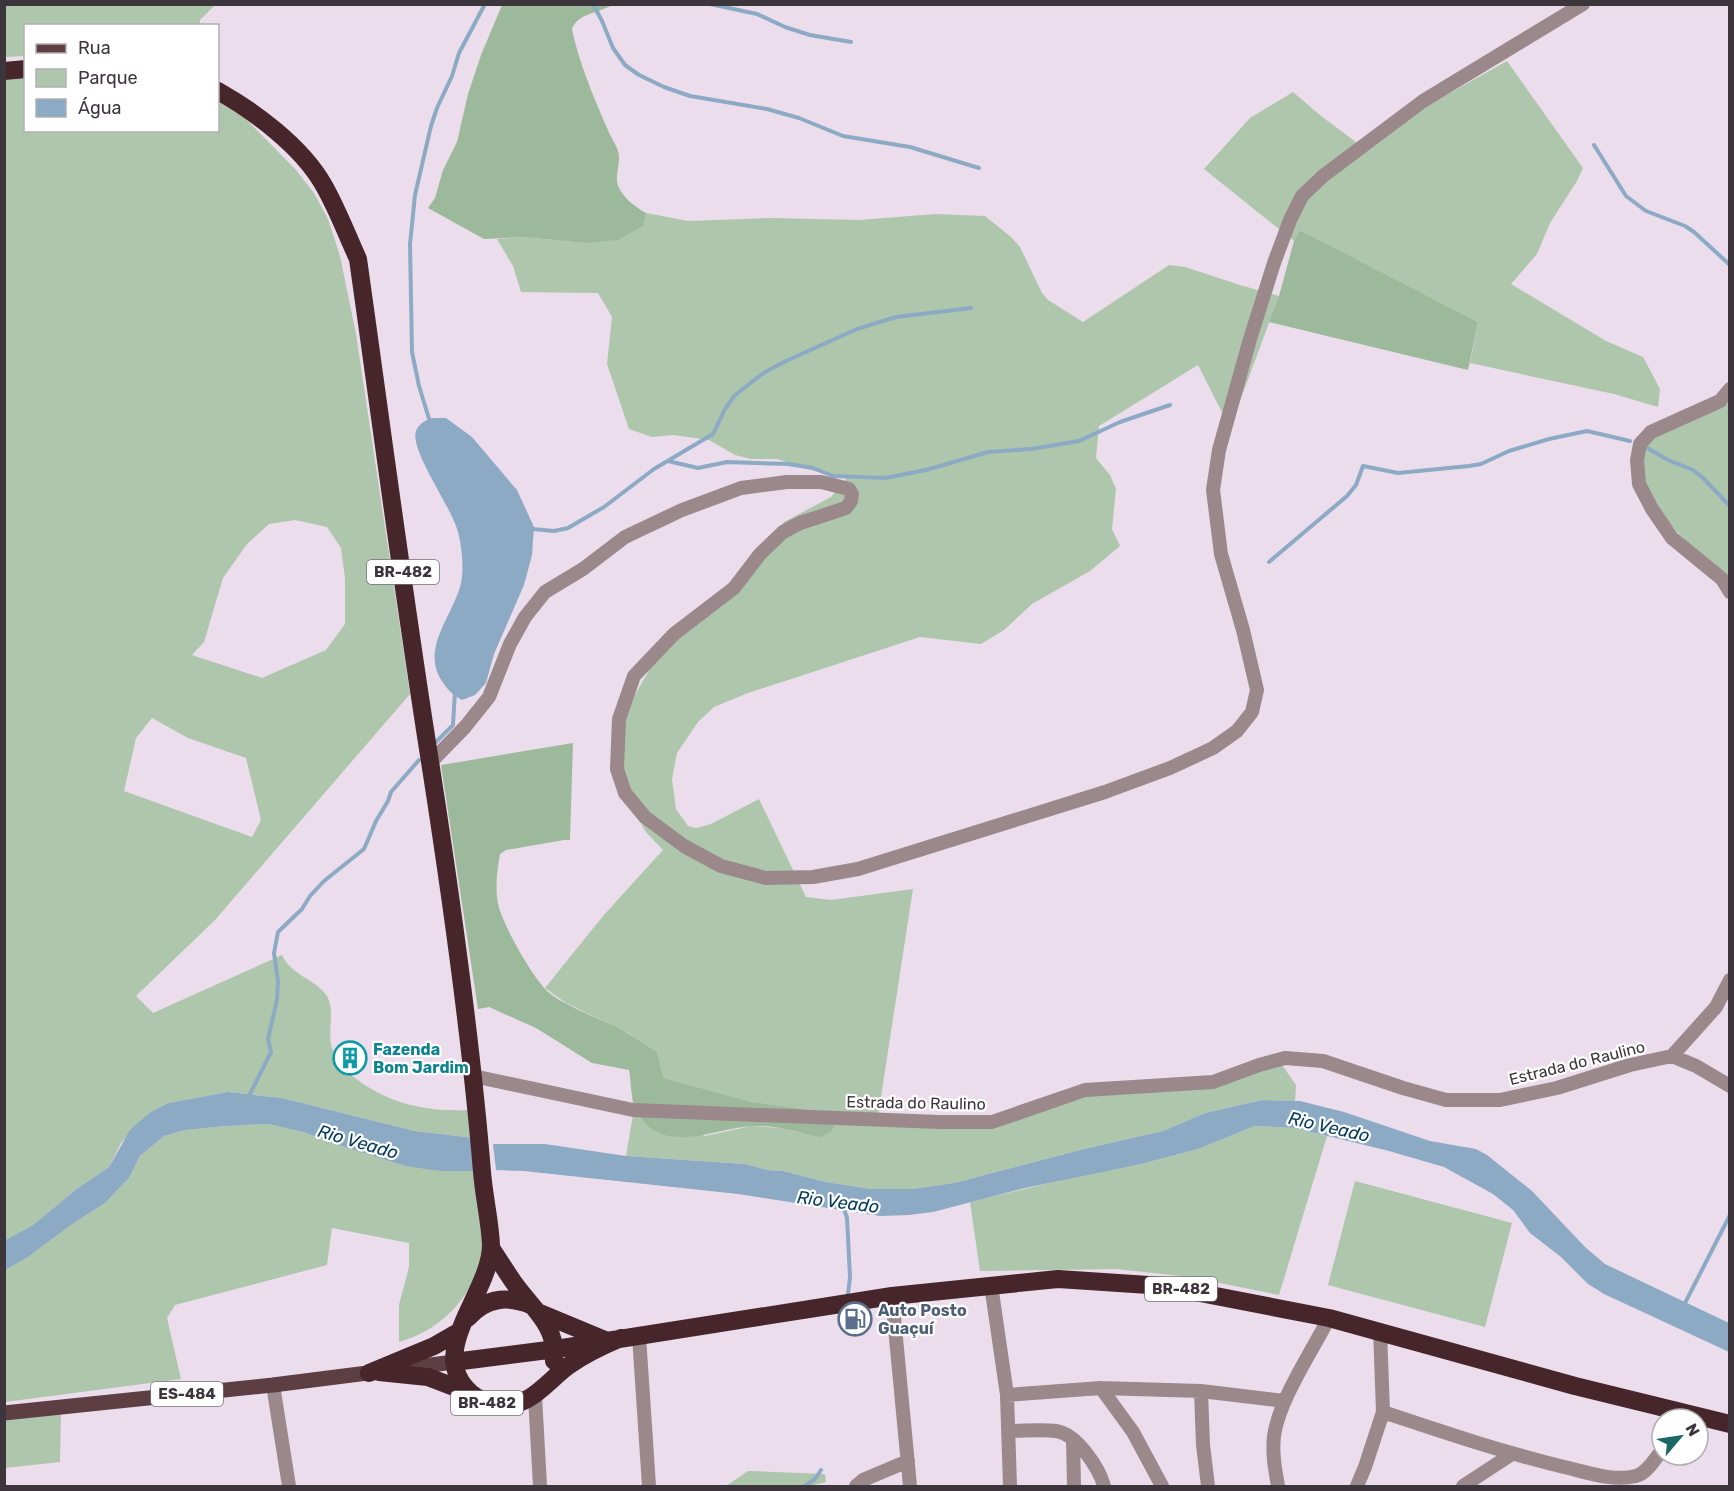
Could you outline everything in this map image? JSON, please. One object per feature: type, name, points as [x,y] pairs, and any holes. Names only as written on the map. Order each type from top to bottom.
[{"type":"highway","points":[[4,71],[24,69]]},
{"type":"highway","name":"BR-482","points":[[219,92],[236,101],[289,142],[323,183],[358,259],[430,763],[449,879],[478,1107],[482,1176],[491,1248],[483,1281],[455,1341],[453,1362],[459,1379],[470,1393],[485,1402],[502,1406],[519,1404],[537,1394],[554,1376],[593,1350],[622,1338],[892,1296],[1058,1279],[1164,1286],[1329,1318],[1380,1330],[1650,1407]]},
{"type":"highway","name":"BR-482","points":[[491,1248],[536,1309],[552,1335],[556,1349],[550,1374],[537,1394]]},
{"type":"highway","points":[[374,1373],[434,1346],[462,1328],[477,1308],[492,1301],[512,1299],[622,1338]]},
{"type":"highway","name":"ES-484","points":[[453,1362],[622,1338]]},
{"type":"highway","points":[[374,1373],[429,1377],[470,1393]]},
{"type":"highway","name":"BR-482","points":[[1710,1421],[1730,1424]]},
{"type":"main road","name":"ES-484","points":[[4,1413],[273,1385],[453,1362]]},
{"type":"street","points":[[430,763],[465,727],[489,697],[510,644],[545,592],[583,569],[625,537],[682,510],[741,488],[788,482],[821,482],[849,489],[852,494],[851,501],[846,508],[801,523],[783,532],[760,554],[734,588],[674,634],[634,676],[619,718],[617,769],[625,793],[645,817],[684,846],[722,866],[766,878],[813,877],[858,869],[1105,792],[1170,768],[1213,748],[1237,731],[1252,712],[1257,690],[1243,630],[1221,554],[1213,490],[1219,450],[1250,339],[1290,220],[1302,196],[1323,176],[1423,101],[1583,4]]},
{"type":"street","points":[[1730,389],[1720,401],[1651,432],[1640,444],[1637,460],[1639,484],[1652,509],[1672,538],[1722,579],[1730,592]]},
{"type":"street","points":[[1672,1056],[1716,1008],[1730,980]]},
{"type":"street","name":"Estrada do Raulino","points":[[473,1076],[633,1110],[939,1122],[992,1122],[1085,1090],[1213,1082],[1285,1058],[1323,1061],[1446,1100],[1500,1100],[1557,1088],[1630,1065],[1672,1056],[1696,1066],[1730,1086]]},
{"type":"street","points":[[991,1285],[1007,1395],[1009,1431],[1006,1485]]},
{"type":"street","points":[[892,1296],[910,1486]]},
{"type":"street","points":[[1278,1486],[1273,1457],[1274,1435],[1284,1401],[1329,1318]]},
{"type":"street","points":[[1357,1486],[1383,1412],[1380,1330]]},
{"type":"street","points":[[622,1338],[650,1486]]},
{"type":"street","points":[[273,1385],[289,1486]]},
{"type":"street","points":[[1007,1395],[1101,1388],[1201,1391],[1284,1401]]},
{"type":"street","points":[[1101,1388],[1133,1432],[1161,1486]]},
{"type":"street","points":[[1201,1391],[1203,1446],[1208,1486]]},
{"type":"street","points":[[537,1394],[540,1486]]},
{"type":"street","points":[[1383,1412],[1512,1454],[1599,1475],[1623,1477],[1638,1475],[1650,1466]]},
{"type":"street","points":[[1009,1431],[1058,1431],[1073,1439],[1088,1455],[1101,1476],[1104,1486]]},
{"type":"street","points":[[1073,1439],[1074,1486]]},
{"type":"street","points":[[1463,1486],[1512,1454]]},
{"type":"street","points":[[856,1486],[863,1480],[908,1461]]},
{"type":"green space","points":[[5,4],[215,4],[200,20],[200,24],[24,24],[24,56],[5,57]]},
{"type":"green space","points":[[502,5],[612,5],[584,16],[572,29],[587,80],[618,151],[617,183],[619,188],[624,196],[646,213],[644,225],[618,240],[585,243],[522,237],[484,239],[428,208],[435,198],[443,170],[457,142],[468,94]]},
{"type":"green space","points":[[1507,61],[1583,168],[1550,223],[1537,254],[1511,284],[1606,341],[1643,357],[1660,389],[1658,407],[1614,394],[1470,363],[1478,322],[1300,230],[1294,241],[1204,169],[1250,118],[1293,92],[1368,151],[1427,106]]},
{"type":"green space","points":[[24,77],[24,132],[219,132],[219,102],[246,119],[296,170],[314,193],[328,219],[340,256],[356,334],[410,694],[215,920],[136,996],[153,1013],[282,955],[292,968],[324,992],[328,998],[331,1010],[332,1048],[344,1068],[353,1077],[376,1092],[400,1102],[433,1109],[470,1110],[474,1138],[415,1131],[282,1098],[228,1092],[168,1103],[149,1113],[121,1143],[109,1167],[78,1188],[33,1225],[5,1241],[4,78]],"holes":[[[295,520],[327,527],[341,548],[345,578],[345,624],[326,650],[262,678],[192,655],[204,642],[223,578],[247,544],[269,524]],[[152,718],[188,738],[246,758],[261,820],[252,837],[124,791],[136,738]]]},
{"type":"green space","points":[[646,213],[688,221],[770,218],[859,220],[935,214],[985,216],[1020,247],[1042,293],[1048,300],[1083,322],[1169,265],[1185,267],[1279,296],[1230,428],[1198,365],[1099,426],[1096,458],[1110,475],[1116,489],[1112,529],[1120,546],[1090,571],[1032,604],[1004,630],[981,644],[920,637],[748,693],[714,707],[698,722],[677,753],[672,779],[676,809],[688,826],[696,828],[711,824],[759,799],[806,897],[831,900],[913,889],[878,1116],[977,1123],[1099,1093],[1173,1086],[1280,1062],[1296,1085],[1295,1101],[1262,1100],[1205,1113],[1163,1131],[954,1183],[912,1189],[871,1189],[826,1182],[745,1164],[626,1156],[634,1109],[705,1136],[751,1126],[781,1128],[802,1133],[840,1114],[752,1102],[662,1078],[657,1052],[628,1033],[566,1003],[545,988],[603,916],[663,850],[646,832],[632,809],[616,736],[632,700],[659,653],[752,563],[784,522],[831,497],[847,478],[777,459],[751,459],[735,455],[709,440],[673,435],[652,437],[629,429],[607,364],[612,317],[598,293],[521,292],[513,266],[497,239],[522,237],[585,243],[644,225]]},
{"type":"green space","points":[[1300,230],[1478,322],[1468,370],[1269,322],[1279,296],[1294,241]]},
{"type":"green space","points":[[1721,402],[1729,404],[1729,593],[1719,572],[1677,532],[1652,501],[1641,471],[1637,437],[1653,424]]},
{"type":"green space","points":[[573,743],[570,840],[506,850],[500,854],[497,873],[498,904],[526,963],[541,985],[554,997],[618,1028],[657,1052],[663,1078],[752,1102],[841,1114],[831,1131],[821,1137],[779,1128],[753,1126],[694,1136],[665,1135],[652,1129],[635,1110],[629,1070],[592,1063],[536,1028],[489,1007],[478,1009],[441,765]]},
{"type":"green space","points":[[268,1124],[440,1171],[477,1171],[484,1213],[483,1247],[472,1283],[450,1313],[418,1335],[399,1342],[399,1305],[409,1267],[409,1243],[332,1228],[327,1265],[175,1305],[167,1318],[181,1379],[5,1402],[4,1270],[28,1257],[105,1203],[129,1178],[140,1156],[164,1136],[186,1130]]},
{"type":"green space","points":[[1255,1126],[1295,1128],[1327,1136],[1279,1295],[1190,1277],[1116,1269],[980,1271],[970,1202],[1198,1149]]},
{"type":"green space","points":[[1355,1181],[1512,1223],[1485,1327],[1328,1285]]},
{"type":"green space","points":[[61,1410],[60,1462],[5,1468],[4,1418]]},
{"type":"green space","points":[[748,1471],[825,1474],[826,1482],[810,1486],[726,1486]]},
{"type":"water","points":[[433,418],[446,418],[472,437],[517,490],[534,527],[532,555],[524,585],[494,654],[486,683],[475,695],[462,700],[447,688],[435,666],[437,642],[461,583],[462,553],[456,525],[425,466],[416,440],[416,431],[419,426]]},
{"type":"water","name":"Rio Veado","points":[[228,1092],[282,1098],[415,1131],[474,1138],[477,1171],[440,1171],[406,1166],[303,1132],[268,1124],[186,1130],[164,1136],[140,1156],[129,1178],[105,1203],[28,1257],[5,1270],[4,1241],[33,1225],[78,1188],[109,1167],[130,1130],[149,1113],[168,1103]]},
{"type":"water","name":"Rio Veado","points":[[1262,1100],[1300,1101],[1344,1112],[1430,1141],[1476,1149],[1487,1155],[1532,1191],[1585,1247],[1605,1264],[1729,1323],[1729,1352],[1604,1294],[1588,1284],[1561,1257],[1530,1233],[1513,1210],[1493,1194],[1444,1167],[1295,1128],[1255,1126],[1198,1149],[1141,1164],[1025,1188],[933,1212],[880,1216],[738,1194],[496,1170],[493,1144],[545,1144],[626,1156],[745,1164],[826,1182],[871,1189],[912,1189],[954,1183],[1163,1131],[1205,1113]]},
{"type":"waterway","points":[[430,422],[412,352],[410,244],[415,195],[437,108],[452,76],[459,53],[485,4]]},
{"type":"waterway","points":[[593,4],[613,48],[625,65],[639,75],[664,87],[690,96],[767,109],[799,118],[843,136],[910,147],[979,168]]},
{"type":"waterway","points":[[710,4],[757,14],[810,35],[851,42]]},
{"type":"waterway","points":[[1594,145],[1626,196],[1646,211],[1685,226],[1730,265]]},
{"type":"waterway","points":[[532,529],[554,531],[568,528],[604,507],[654,469],[713,434],[725,409],[735,395],[765,372],[786,361],[857,329],[896,317],[971,308]]},
{"type":"waterway","points":[[668,461],[698,468],[727,462],[788,464],[813,468],[833,476],[885,478],[926,470],[988,452],[1031,449],[1079,441],[1120,422],[1170,405]]},
{"type":"waterway","points":[[1269,562],[1347,496],[1356,485],[1363,466],[1398,473],[1469,466],[1481,464],[1509,451],[1549,439],[1587,431],[1630,441]]},
{"type":"waterway","points":[[1644,446],[1668,460],[1693,470],[1730,506]]},
{"type":"waterway","points":[[436,742],[453,725],[455,691]]},
{"type":"waterway","points":[[248,1098],[271,1052],[268,1039],[277,1000],[278,981],[274,953],[278,932],[302,909],[324,881],[364,849],[391,792],[419,760]]},
{"type":"waterway","name":"Rio Veado","points":[[844,1209],[847,1218],[850,1277],[848,1294]]},
{"type":"waterway","points":[[1684,1305],[1730,1215]]},
{"type":"waterway","points":[[805,1486],[815,1479],[821,1470]]},
{"type":"place","name":"Fazenda Bom Jardim","points":[[350,1058]]},
{"type":"place","name":"Auto Posto Guaçuí","points":[[855,1319]]}]
